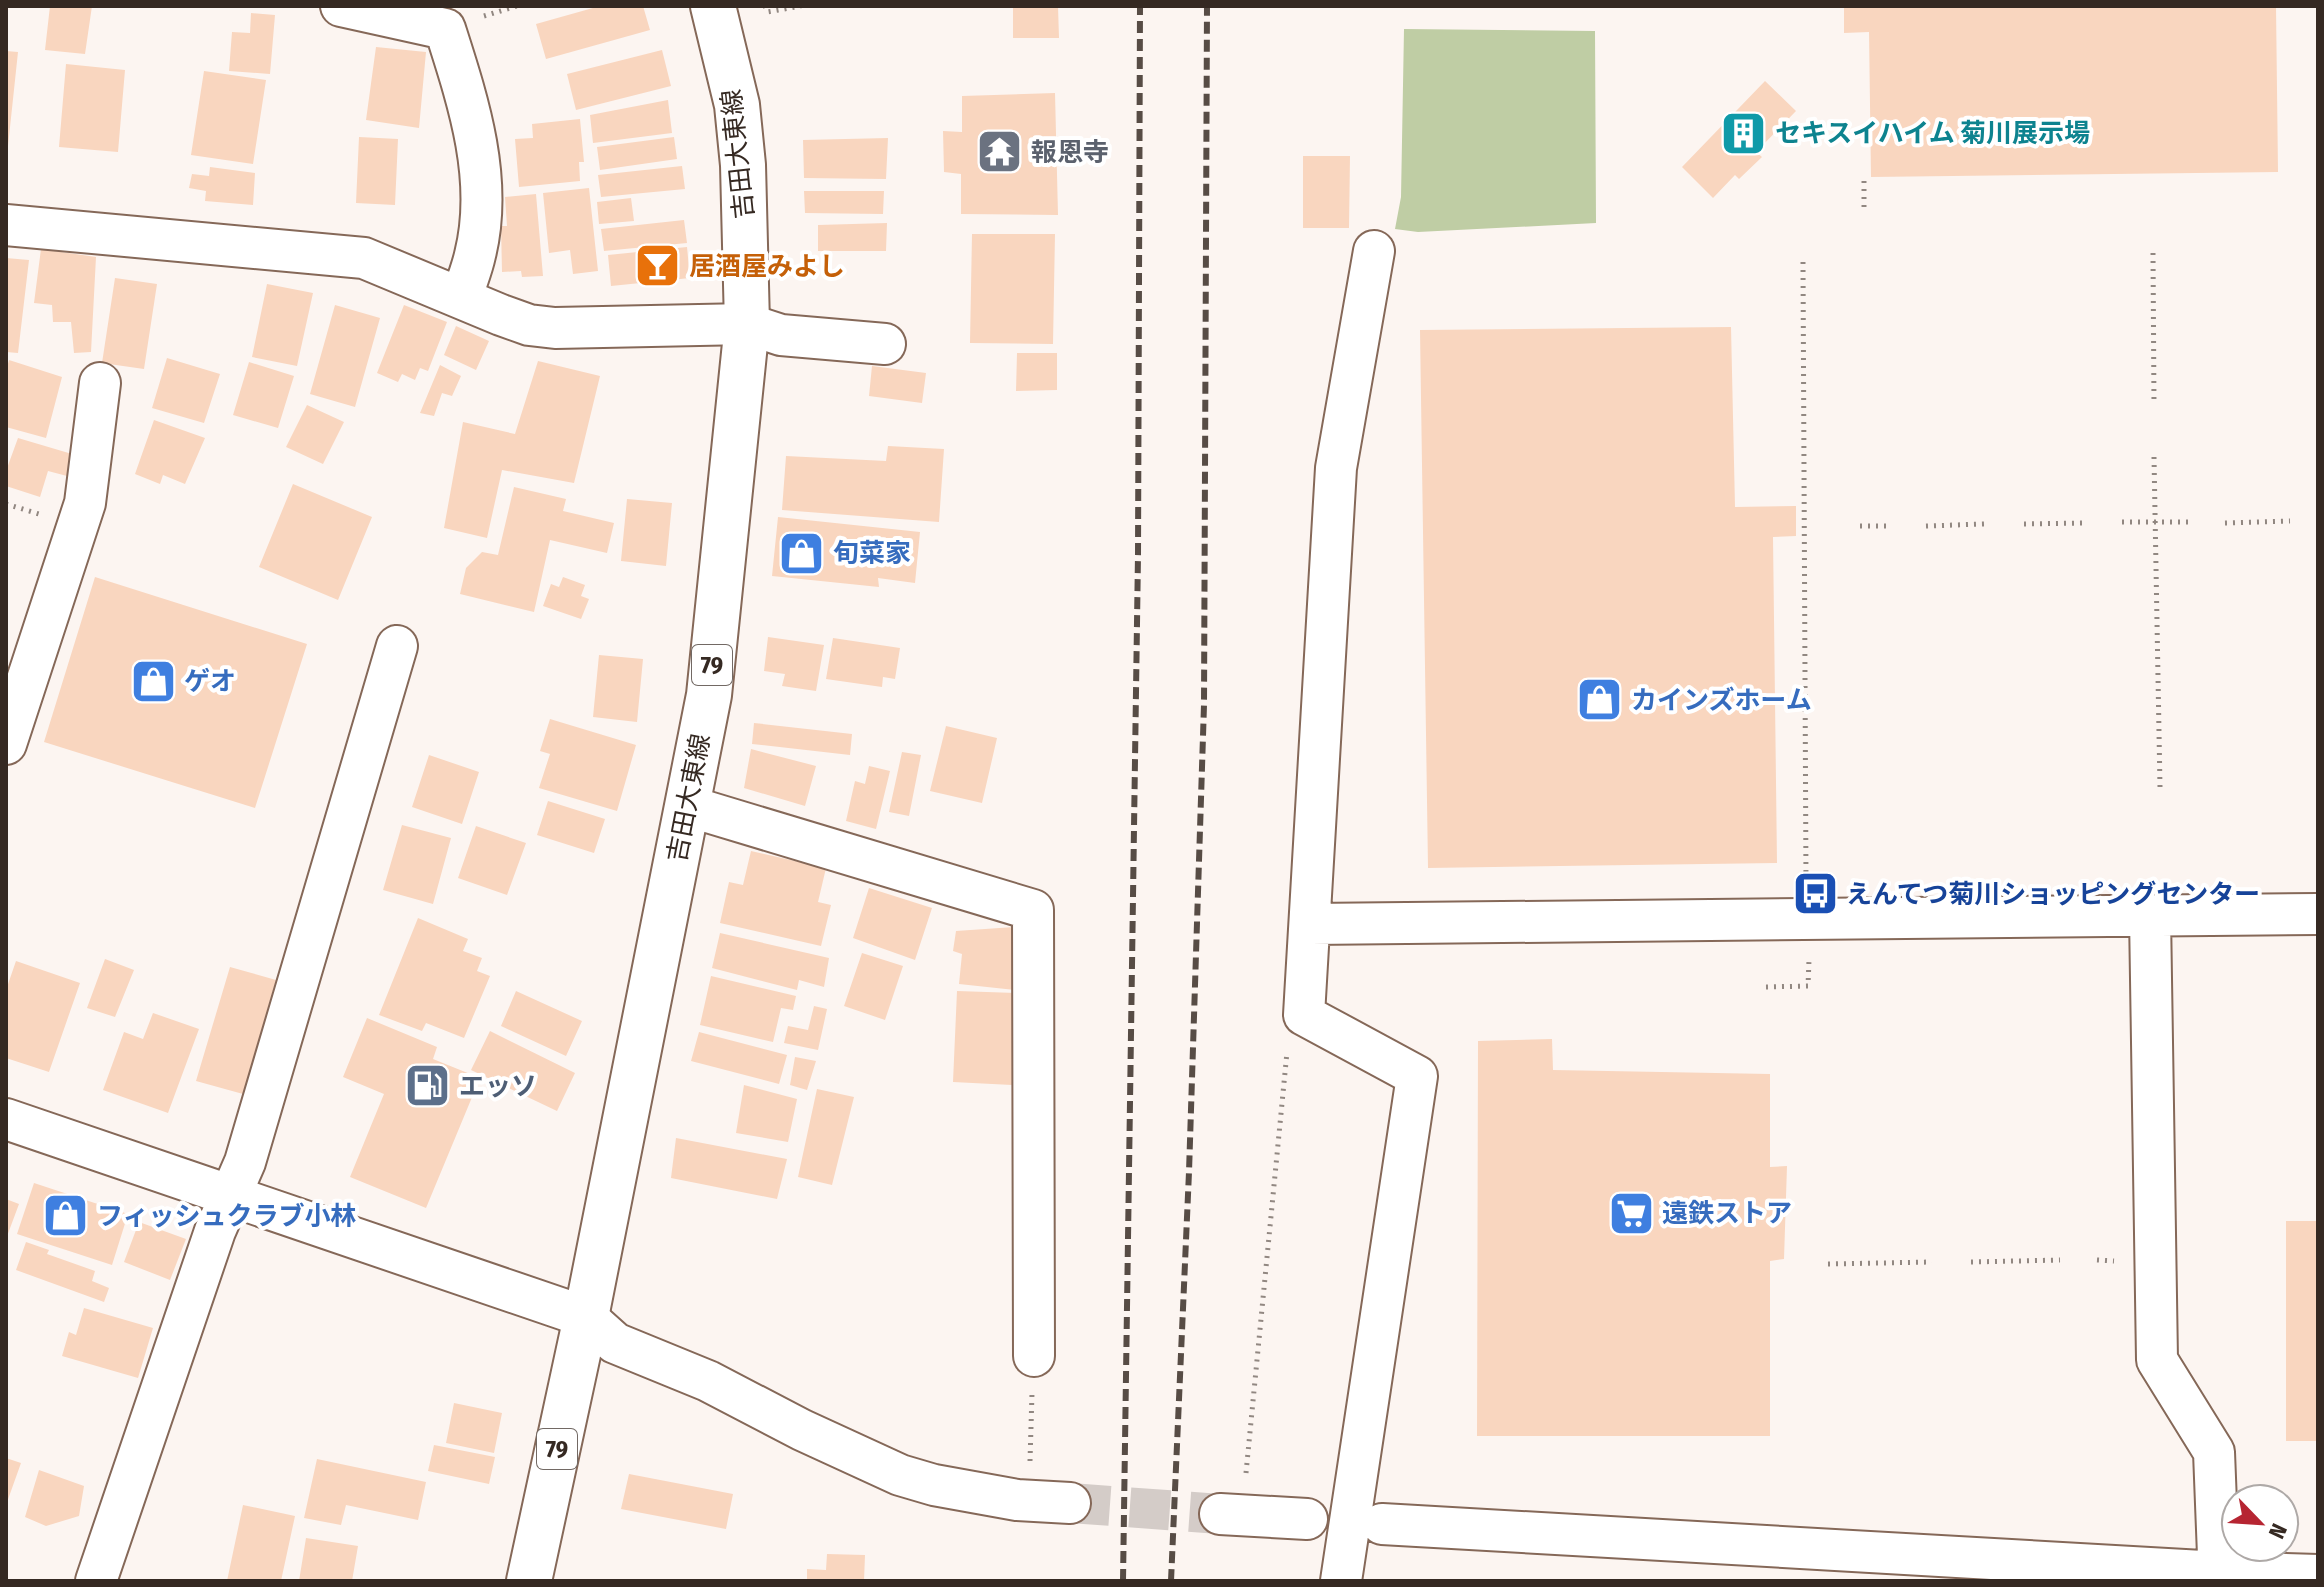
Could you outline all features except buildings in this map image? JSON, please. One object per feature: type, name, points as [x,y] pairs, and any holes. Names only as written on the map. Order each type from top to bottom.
[{"type":"main road","name":"吉田大東線","points":[[529,1581],[586,1317],[709,695],[747,324],[744,181],[737,105],[713,6]]},
{"type":"street","points":[[341,6],[445,29],[476,134],[480,164],[476,253],[462,297]]},
{"type":"street","points":[[6,225],[364,258],[515,320],[555,328],[747,324],[781,335],[885,344]]},
{"type":"street","points":[[1341,1581],[1417,1076],[1304,1015],[1336,468],[1374,251]]},
{"type":"street","points":[[6,744],[85,503],[100,383]]},
{"type":"street","points":[[96,1581],[215,1231],[245,1162],[397,646]]},
{"type":"street","points":[[688,806],[1033,910],[1034,1356]]},
{"type":"street","points":[[1311,924],[2318,914]]},
{"type":"street","points":[[2150,915],[2157,1360],[2214,1452],[2220,1577]]},
{"type":"street","points":[[6,1119],[586,1317],[615,1343],[708,1381],[802,1430],[900,1475],[934,1485],[1017,1500],[1070,1503]]},
{"type":"street","points":[[1220,1514],[1307,1519]]},
{"type":"street","points":[[1382,1524],[2220,1577],[2318,1575]]},
{"type":"path","points":[[765,6],[767,12],[801,6]]},
{"type":"path","points":[[1864,181],[1864,211]]},
{"type":"path","points":[[2153,253],[2154,404]]},
{"type":"path","points":[[1803,262],[1806,883]]},
{"type":"path","points":[[2154,457],[2160,787]]},
{"type":"path","points":[[2225,523],[2290,521]]},
{"type":"path","points":[[2122,522],[2193,522]]},
{"type":"path","points":[[2024,524],[2083,523]]},
{"type":"path","points":[[1926,526],[1984,524]]},
{"type":"path","points":[[1860,526],[1888,526]]},
{"type":"path","points":[[1766,987],[1808,986],[1809,954]]},
{"type":"path","points":[[1246,1473],[1287,1047],[1304,1015]]},
{"type":"path","points":[[1971,1262],[2060,1260]]},
{"type":"path","points":[[1828,1264],[1932,1262]]},
{"type":"path","points":[[1028,1461],[1034,1356]]},
{"type":"green space","points":[[1404,29],[1595,31],[1596,223],[1418,232],[1395,229],[1401,197]]},
{"type":"tunnel","points":[[1070,1503],[1220,1514]]},
{"type":"railway","points":[[1123,1581],[1138,555],[1140,6]]},
{"type":"railway","points":[[1171,1581],[1189,1172],[1204,705],[1207,6]]},
{"type":"place","name":"セキスイハイム 菊川展示場","points":[[1744,133]]},
{"type":"place","name":"報恩寺","points":[[1000,152]]},
{"type":"place","name":"居酒屋みよし","points":[[658,266]]},
{"type":"place","name":"旬菜家","points":[[802,553]]},
{"type":"place","name":"ゲオ","points":[[153,681]]},
{"type":"place","name":"カインズホーム","points":[[1600,700]]},
{"type":"place","name":"えんてつ菊川ショッピングセンター","points":[[1815,894]]},
{"type":"place","name":"エッソ","points":[[428,1086]]},
{"type":"place","name":"遠鉄ストア","points":[[1631,1213]]},
{"type":"place","name":"フィッシュクラブ小林","points":[[66,1216]]}]
